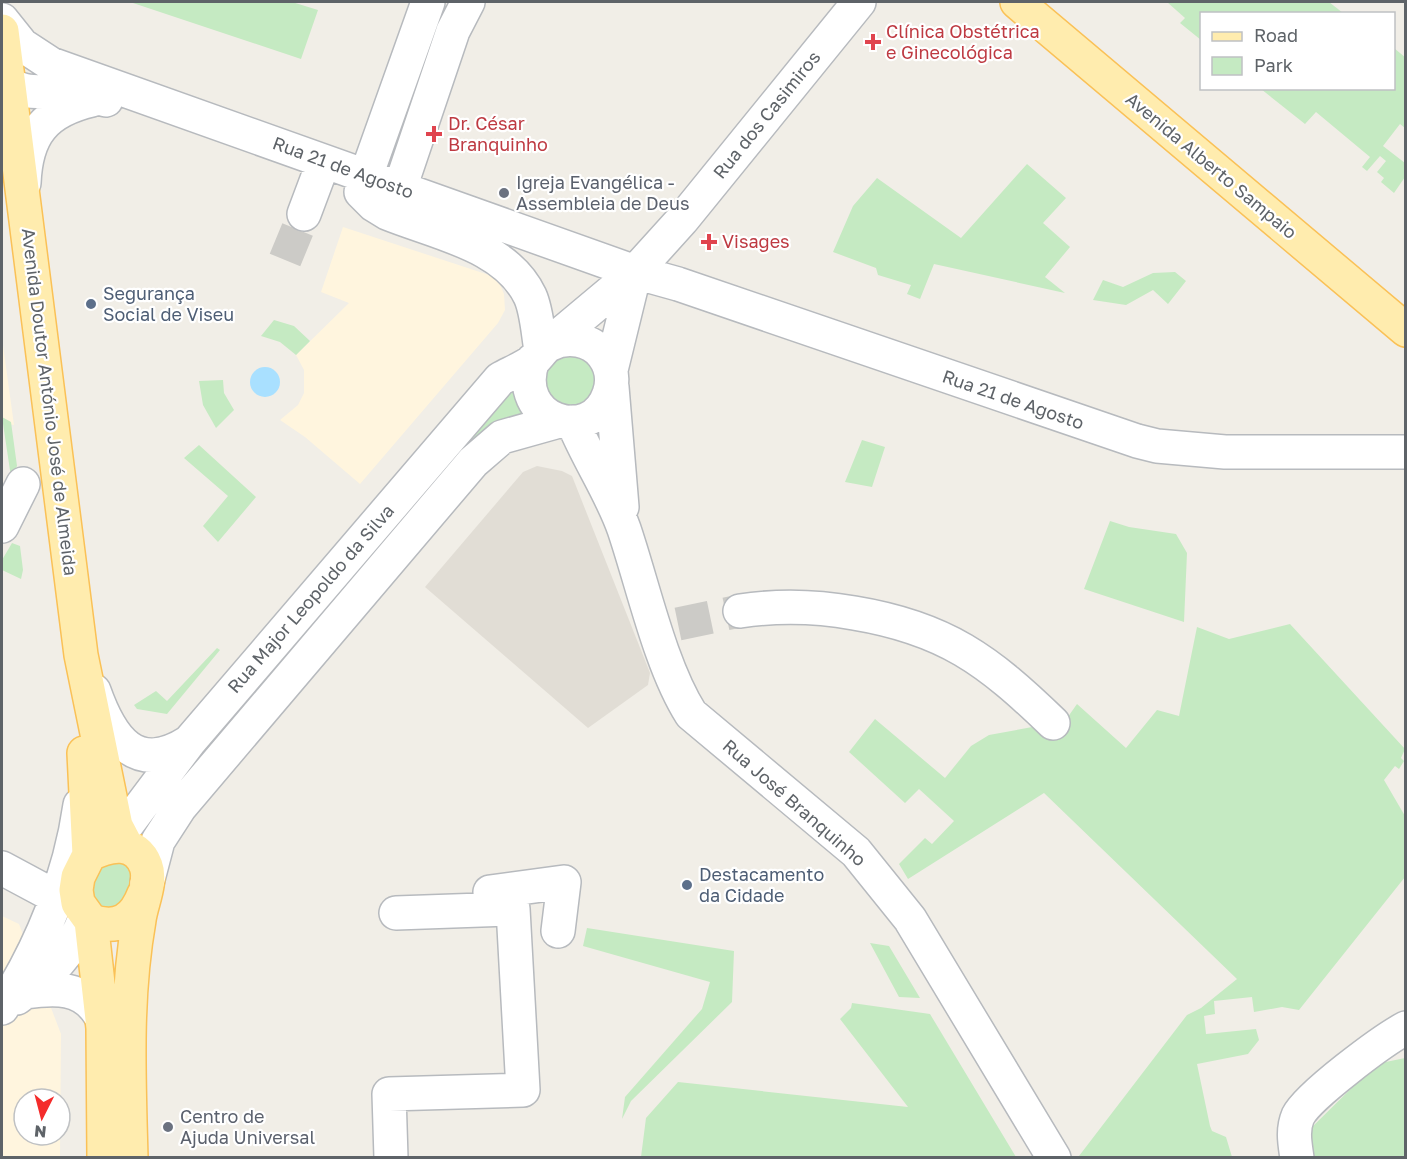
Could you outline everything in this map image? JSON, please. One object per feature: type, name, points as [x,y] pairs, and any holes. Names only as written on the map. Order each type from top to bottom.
[{"type":"main road","name":"Avenida Alberto Sampaio","points":[[1017,2],[1406,330]]},
{"type":"main road","name":"Avenida Doutor António José de Almeida","points":[[2,31],[3,90],[17,149],[12,187],[81,655],[95,860],[76,890],[78,903],[88,918],[103,1028],[104,1158]]},
{"type":"main road","name":"Avenida Doutor António José de Almeida","points":[[81,655],[84,755],[95,860]]},
{"type":"main road","points":[[95,860],[137,854],[147,867],[136,937],[128,1030],[131,1158]]},
{"type":"main road","points":[[88,918],[102,925],[120,924],[133,914],[145,888]]},
{"type":"main road","name":"Avenida Doutor António José de Almeida","points":[[104,1091],[117,1105],[117,1158]]},
{"type":"street","points":[[363,184],[428,2]]},
{"type":"street","name":"Rua dos Casimiros","points":[[632,286],[674,229],[859,2]]},
{"type":"street","points":[[402,184],[461,3]]},
{"type":"street","name":"Rua 21 de Agosto","points":[[2,20],[22,45],[51,64],[363,184],[559,268],[612,274],[632,286]]},
{"type":"street","points":[[3,90],[20,70],[51,64]]},
{"type":"street","name":"Rua 21 de Agosto","points":[[3,90],[73,92],[100,98],[319,174],[363,184],[402,184],[594,247],[632,286]]},
{"type":"street","points":[[12,187],[39,128],[52,115],[82,102],[100,98]]},
{"type":"street","points":[[304,214],[319,174]]},
{"type":"street","name":"Rua 21 de Agosto","points":[[363,184],[374,205],[387,213],[499,258],[516,273],[531,299],[541,352]]},
{"type":"street","name":"Rua 21 de Agosto","points":[[402,184],[632,286],[697,291],[1026,405],[1157,446],[1225,452],[1406,452]]},
{"type":"street","name":"Rua dos Casimiros","points":[[483,218],[614,252],[640,252],[650,249],[674,229]]},
{"type":"street","points":[[674,229],[673,255],[682,274],[697,291]]},
{"type":"street","name":"Rua Major Leopoldo da Silva","points":[[95,860],[189,742],[500,379],[632,286]]},
{"type":"street","name":"Rua Major Leopoldo da Silva","points":[[145,888],[158,841],[180,807],[473,462],[502,437],[566,422],[599,411],[607,400],[632,286]]},
{"type":"street","name":"Rua Major Leopoldo da Silva","points":[[541,352],[571,339],[591,345],[600,351],[611,379]]},
{"type":"street","points":[[541,352],[529,372],[531,397],[548,416],[566,422]]},
{"type":"street","name":"Rua José Branquinho","points":[[611,379],[623,526]]},
{"type":"street","name":"Rua José Branquinho","points":[[566,422],[623,526],[667,627],[682,700],[691,714],[856,852],[891,894],[986,1041],[1054,1158]]},
{"type":"street","points":[[2,526],[23,484]]},
{"type":"street","points":[[740,611],[798,606],[894,620],[922,629],[987,664],[1053,723]]},
{"type":"street","points":[[81,655],[101,712],[128,747],[136,752],[158,756],[170,754],[189,742]]},
{"type":"street","points":[[84,755],[75,839],[95,860]]},
{"type":"street","points":[[2,868],[95,860]]},
{"type":"street","points":[[17,988],[95,860]]},
{"type":"street","points":[[492,910],[490,892],[564,882],[558,931]]},
{"type":"street","points":[[391,1158],[389,1094],[524,1090],[513,909],[396,913]]},
{"type":"street","points":[[17,988],[42,979],[71,949],[88,918]]},
{"type":"street","points":[[17,988],[54,989],[84,995],[94,1004],[100,1015]]},
{"type":"street","points":[[1297,1158],[1295,1125],[1304,1108],[1394,1034]]},
{"type":"shaded area","points":[[343,227],[489,275],[499,282],[504,294],[505,310],[498,323],[360,484],[305,437],[280,420],[298,405],[304,393],[304,370],[296,355],[349,303],[321,292]]},
{"type":"shaded area","points":[[2,338],[14,425],[2,423]]},
{"type":"shaded area","points":[[537,466],[562,471],[572,476],[650,673],[648,685],[588,728],[425,587],[523,472]]},
{"type":"shaded area","points":[[2,916],[19,924],[61,1034],[61,1087],[12,1087],[12,1147],[60,1147],[60,1157],[2,1157]]},
{"type":"green space","points":[[130,2],[292,2],[318,10],[301,59]]},
{"type":"green space","points":[[1167,2],[1329,2],[1342,12],[1200,12],[1200,39],[1180,23],[1185,18]]},
{"type":"green space","points":[[1395,49],[1406,58],[1405,128],[1400,124],[1383,146],[1405,163],[1405,177],[1394,193],[1381,182],[1384,178],[1377,172],[1386,161],[1380,156],[1367,171],[1362,167],[1370,157],[1316,112],[1305,124],[1262,90],[1395,90]]},
{"type":"green space","points":[[1027,164],[1066,198],[1043,223],[1070,247],[1045,277],[1065,293],[934,264],[920,299],[907,294],[911,285],[878,275],[876,268],[833,252],[853,206],[877,178],[961,238]]},
{"type":"green space","points":[[1175,272],[1186,281],[1168,304],[1153,290],[1126,305],[1093,300],[1103,280],[1123,287],[1153,273]]},
{"type":"green space","points":[[274,320],[294,326],[310,341],[296,355],[280,342],[261,336]]},
{"type":"green space","points":[[566,355],[576,355],[586,359],[593,366],[597,381],[593,396],[586,403],[576,407],[566,407],[556,403],[549,396],[545,386],[545,376],[549,366],[556,359]]},
{"type":"green space","points":[[223,380],[224,393],[234,410],[216,428],[203,405],[199,381]]},
{"type":"green space","points":[[515,389],[526,413],[157,829],[147,818],[479,426]]},
{"type":"green space","points":[[2,417],[11,422],[17,466],[11,477]]},
{"type":"green space","points":[[862,440],[885,447],[872,487],[845,482]]},
{"type":"green space","points":[[199,445],[256,497],[218,542],[203,526],[228,496],[184,458]]},
{"type":"green space","points":[[1110,521],[1129,527],[1176,534],[1187,553],[1184,622],[1084,589]]},
{"type":"green space","points":[[12,543],[20,546],[23,570],[21,579],[2,570],[2,560]]},
{"type":"green space","points":[[1290,624],[1405,749],[1401,758],[1404,761],[1399,769],[1395,766],[1384,780],[1405,816],[1405,877],[1299,1010],[1282,1007],[1254,1012],[1252,997],[1214,1001],[1215,1014],[1204,1016],[1206,1034],[1256,1029],[1259,1040],[1248,1054],[1197,1064],[1210,1126],[1212,1131],[1226,1137],[1232,1157],[1080,1157],[1187,1015],[1201,1008],[1237,979],[1044,793],[908,879],[899,864],[925,838],[932,844],[954,821],[919,789],[905,803],[849,752],[875,719],[945,778],[971,746],[989,735],[1065,721],[1077,704],[1126,748],[1157,710],[1179,716],[1197,627],[1229,639]]},
{"type":"green space","points":[[217,648],[220,650],[167,714],[137,709],[134,705],[156,691],[167,701]]},
{"type":"green space","points":[[119,859],[129,868],[131,883],[123,900],[105,911],[93,900],[95,878],[106,865]]},
{"type":"green space","points":[[587,928],[734,951],[732,1002],[631,1101],[622,1119],[625,1097],[702,1009],[710,982],[583,946]]},
{"type":"green space","points":[[870,943],[889,946],[920,998],[899,997]]},
{"type":"green space","points":[[852,1003],[930,1014],[1016,1157],[641,1157],[646,1118],[678,1082],[908,1107],[840,1019],[851,1008]]},
{"type":"green space","points":[[1405,1058],[1405,1157],[1309,1157],[1307,1132],[1376,1064]]},
{"type":"water","points":[[265,367],[271,368],[279,376],[279,388],[271,396],[265,397],[259,396],[251,388],[250,382],[251,376],[259,368]]},
{"type":"tunnel","points":[[285,260],[304,214]]},
{"type":"tunnel","points":[[678,624],[740,611]]},
{"type":"place","name":"Clínica Obstétrica e Ginecológica","points":[[873,42]]},
{"type":"place","name":"Dr. César Branquinho","points":[[434,134]]},
{"type":"place","name":"Igreja Evangélica - Assembleia de Deus","points":[[504,193]]},
{"type":"place","name":"Visages","points":[[709,242]]},
{"type":"place","name":"Segurança Social de Viseu","points":[[91,304]]},
{"type":"place","name":"Destacamento da Cidade","points":[[687,885]]},
{"type":"place","name":"Centro de Ajuda Universal","points":[[168,1127]]}]
